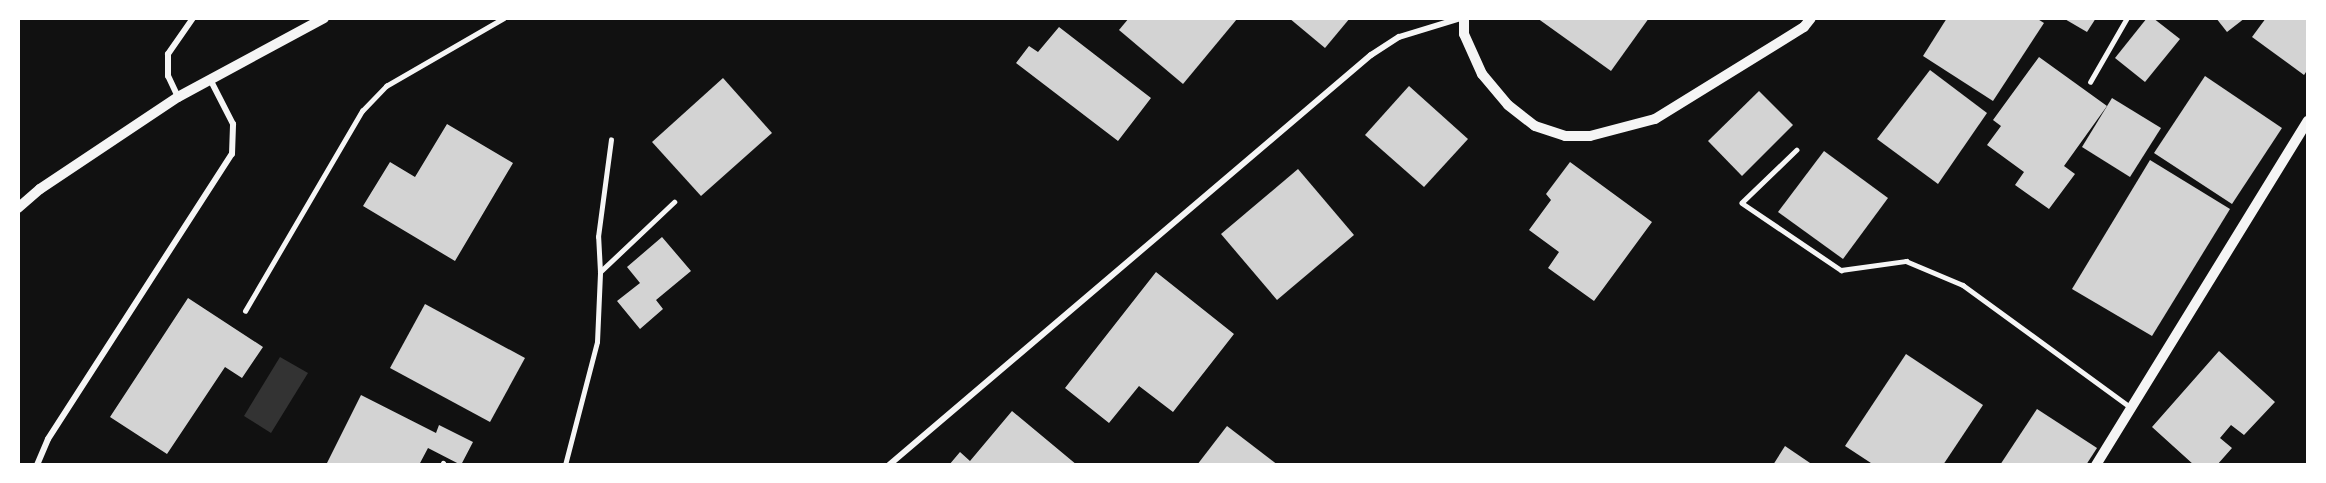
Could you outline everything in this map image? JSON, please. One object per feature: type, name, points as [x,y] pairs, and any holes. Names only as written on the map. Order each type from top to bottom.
[{"type":"street","points":[[178,97],[168,76],[168,54],[193,18]]},
{"type":"street","points":[[18,208],[40,189],[178,97],[324,18]]},
{"type":"street","points":[[889,465],[1371,55],[1399,37],[1462,18],[1464,34],[1482,75],[1508,105],[1535,126],[1565,136],[1590,136],[1655,119],[1794,33],[1811,18]]},
{"type":"street","points":[[37,465],[48,439],[232,154],[233,124],[210,78]]},
{"type":"street","points":[[2096,465],[2308,121]]},
{"type":"lane","points":[[245,311],[362,111],[386,86],[504,18]]},
{"type":"lane","points":[[2091,82],[2127,18]]},
{"type":"lane","points":[[565,465],[597,342],[600,272],[598,237],[611,140]]},
{"type":"lane","points":[[1797,150],[1742,202],[1840,270],[1906,261],[1963,285],[2133,408]]},
{"type":"lane","points":[[600,272],[674,202]]},
{"type":"shaded area","points":[[280,357],[308,373],[271,433],[244,416]]},
{"type":"building","points":[[1129,18],[1237,19],[1183,84],[1119,30]]},
{"type":"building","points":[[1289,18],[1350,18],[1325,48]]},
{"type":"building","points":[[1537,18],[1649,18],[1611,71]]},
{"type":"building","points":[[1947,18],[2036,18],[2044,23],[1993,101],[1923,56]]},
{"type":"building","points":[[2063,18],[2096,18],[2087,32]]},
{"type":"building","points":[[2147,18],[2153,18],[2180,39],[2145,82],[2115,58]]},
{"type":"building","points":[[2216,18],[2245,18],[2227,32]]},
{"type":"building","points":[[2266,18],[2308,18],[2308,69],[2304,75],[2252,37]]},
{"type":"building","points":[[1059,27],[1151,98],[1118,141],[1016,63],[1029,46],[1038,52]]},
{"type":"building","points":[[2039,57],[2107,106],[2064,166],[2075,174],[2049,209],[2015,185],[2024,172],[1987,145],[2001,126],[1993,120]]},
{"type":"building","points":[[1930,70],[1987,113],[1938,184],[1877,139]]},
{"type":"building","points":[[2205,76],[2282,128],[2232,204],[2154,153]]},
{"type":"building","points":[[723,78],[772,133],[701,196],[652,142]]},
{"type":"building","points":[[1409,86],[1468,139],[1424,187],[1365,135]]},
{"type":"building","points":[[1759,91],[1793,125],[1742,176],[1708,141]]},
{"type":"building","points":[[2112,98],[2161,128],[2130,177],[2082,147]]},
{"type":"building","points":[[447,124],[513,163],[455,261],[363,206],[390,162],[415,177]]},
{"type":"building","points":[[1824,151],[1888,198],[1843,259],[1778,212]]},
{"type":"building","points":[[2150,160],[2230,209],[2152,336],[2072,289]]},
{"type":"building","points":[[1570,162],[1652,222],[1594,301],[1548,268],[1559,252],[1529,230],[1551,200],[1546,194]]},
{"type":"building","points":[[1298,169],[1354,235],[1277,300],[1221,234]]},
{"type":"building","points":[[662,237],[691,271],[656,300],[663,309],[640,329],[617,301],[640,283],[627,267]]},
{"type":"building","points":[[1156,272],[1234,334],[1173,412],[1139,386],[1109,423],[1065,388]]},
{"type":"building","points":[[188,298],[263,347],[242,378],[225,367],[167,454],[110,417]]},
{"type":"building","points":[[425,304],[525,358],[490,422],[390,368]]},
{"type":"building","points":[[2219,351],[2275,402],[2244,435],[2231,425],[2220,438],[2232,448],[2217,465],[2194,465],[2152,427]]},
{"type":"building","points":[[1906,354],[1983,405],[1943,465],[1874,465],[1845,446]]},
{"type":"building","points":[[361,395],[436,433],[439,425],[473,442],[461,465],[428,448],[419,465],[326,465]]},
{"type":"building","points":[[2037,409],[2097,448],[2086,465],[2000,465]]},
{"type":"building","points":[[1012,411],[1077,465],[949,465],[960,452],[970,461]]},
{"type":"building","points":[[1227,426],[1278,465],[1197,465]]},
{"type":"building","points":[[1785,446],[1813,465],[1773,465]]}]
